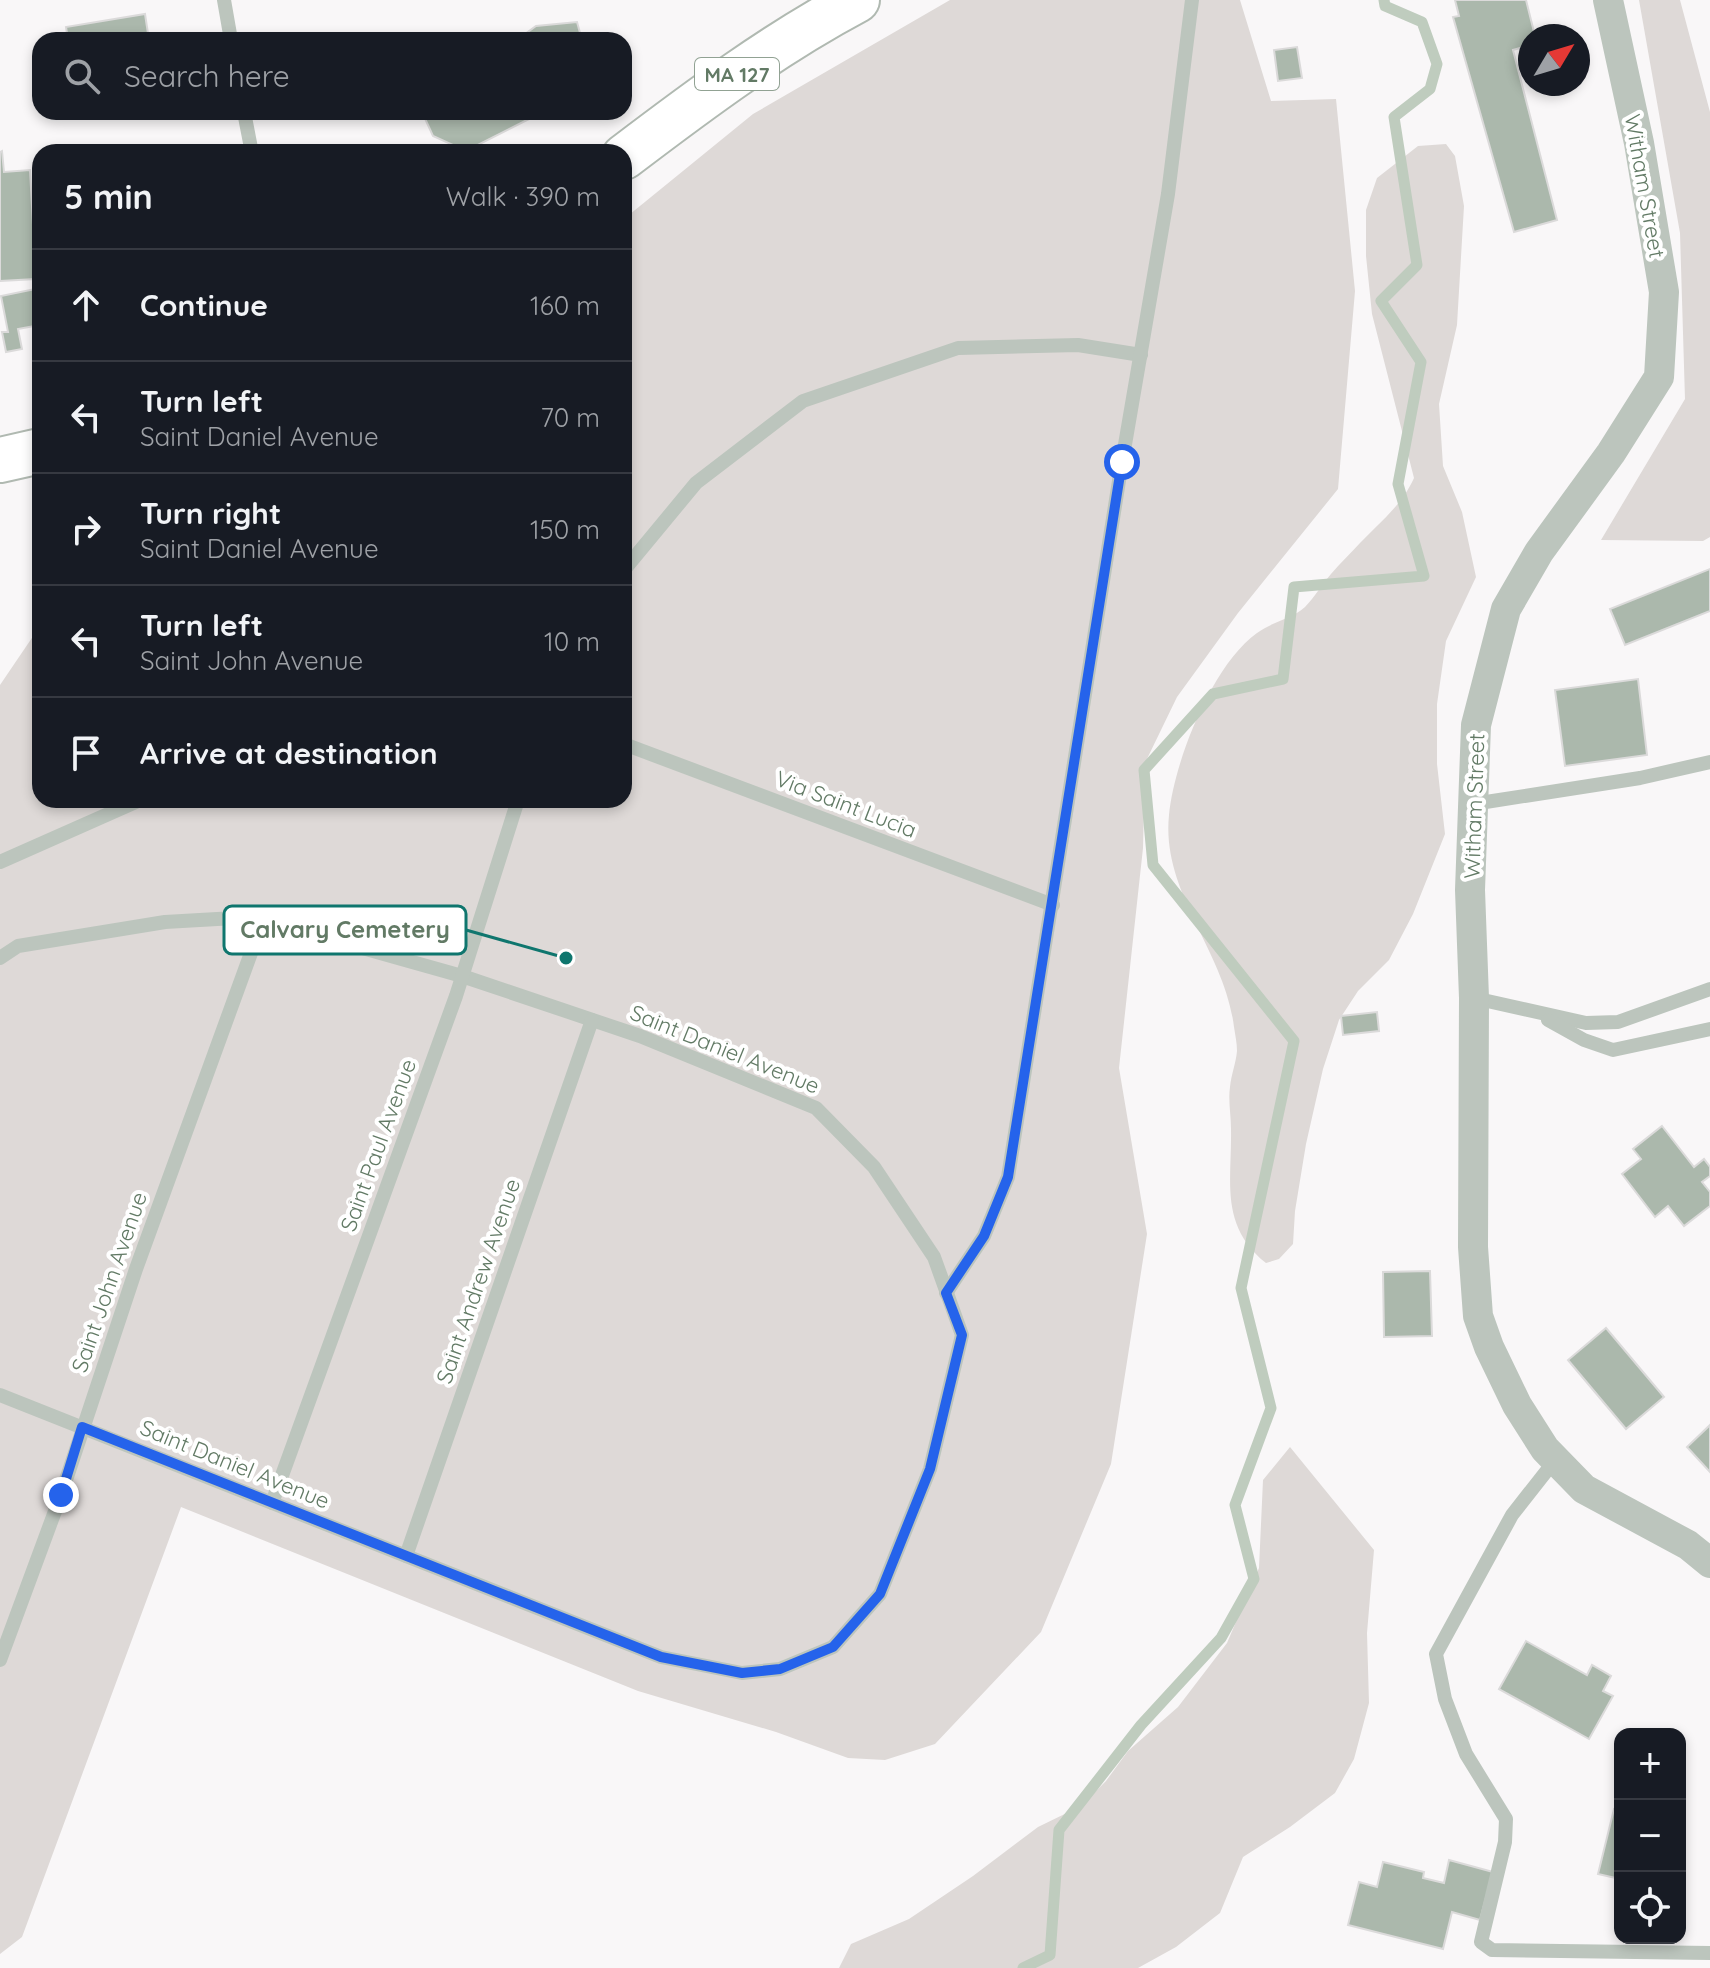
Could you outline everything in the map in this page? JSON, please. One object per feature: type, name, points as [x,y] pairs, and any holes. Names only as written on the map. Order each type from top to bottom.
[{"type":"main road","name":"MA 127","points":[[632,151],[705,95],[812,24],[857,0]]},
{"type":"main road","points":[[0,460],[32,453]]},
{"type":"street","name":"Witham Street","points":[[1608,0],[1639,143],[1664,292],[1659,377],[1611,453],[1539,552],[1506,609],[1476,725],[1470,890],[1474,998],[1473,1247],[1478,1316],[1489,1347],[1517,1405],[1545,1449],[1584,1489],[1688,1545],[1710,1563]]},
{"type":"lane","points":[[224,0],[230,32]]},
{"type":"lane","points":[[946,1293],[984,1236],[1008,1177],[1168,194],[1192,0]]},
{"type":"lane","points":[[246,120],[250,144]]},
{"type":"lane","points":[[632,560],[696,483],[803,401],[958,348],[1078,345],[1141,355]]},
{"type":"lane","name":"Via Saint Lucia","points":[[632,747],[1053,905]]},
{"type":"lane","points":[[1473,804],[1640,778],[1710,762]]},
{"type":"lane","points":[[0,862],[122,808]]},
{"type":"lane","name":"Saint Paul Avenue","points":[[272,1503],[462,976],[515,808]]},
{"type":"lane","name":"Saint Daniel Avenue","points":[[0,958],[18,946],[165,922],[252,917],[462,976],[640,1036],[816,1108],[874,1167],[934,1257],[962,1335],[930,1469],[880,1594],[833,1647],[780,1669],[742,1673],[661,1657],[0,1395]]},
{"type":"lane","name":"Saint John Avenue","points":[[0,1660],[61,1495],[136,1269],[263,920]]},
{"type":"lane","points":[[1474,998],[1586,1023],[1618,1022],[1710,989]]},
{"type":"lane","points":[[1534,1012],[1584,1040],[1613,1050],[1710,1029]]},
{"type":"lane","name":"Saint Andrew Avenue","points":[[406,1556],[592,1020]]},
{"type":"lane","points":[[1556,1459],[1512,1515],[1436,1654],[1445,1699],[1466,1754],[1506,1819],[1505,1842],[1481,1942],[1492,1950],[1710,1953]]},
{"type":"shaded area","points":[[950,0],[1240,0],[1271,101],[1336,99],[1355,291],[1338,489],[1238,613],[1177,697],[1145,763],[1143,848],[1119,1068],[1147,1234],[1111,1464],[1041,1632],[935,1744],[885,1760],[848,1758],[776,1732],[638,1691],[181,1507],[22,1937],[0,1954],[0,685],[32,638],[32,808],[632,808],[632,212],[753,114]]},
{"type":"shaded area","points":[[1639,0],[1680,0],[1710,112],[1710,537],[1703,541],[1601,540],[1685,399],[1680,233]]},
{"type":"shaded area","points":[[1446,144],[1455,156],[1464,206],[1457,325],[1439,404],[1443,466],[1462,512],[1476,577],[1446,641],[1437,704],[1437,764],[1445,834],[1413,914],[1389,960],[1358,991],[1339,1020],[1323,1069],[1306,1144],[1293,1244],[1279,1259],[1266,1263],[1241,1233],[1231,1201],[1229,1097],[1237,1051],[1236,1039],[1219,973],[1175,870],[1169,843],[1172,793],[1198,716],[1225,667],[1257,633],[1305,607],[1334,570],[1397,505],[1414,478],[1372,314],[1366,256],[1366,210],[1377,178],[1418,146]]},
{"type":"shaded area","points":[[1290,1447],[1374,1550],[1367,1633],[1369,1703],[1354,1759],[1335,1793],[1243,1857],[1220,1913],[1176,1947],[1138,1968],[839,1968],[851,1944],[909,1919],[1038,1827],[1081,1806],[1106,1781],[1128,1751],[1178,1707],[1227,1643],[1259,1568],[1263,1480]]},
{"type":"building","points":[[1455,0],[1526,0],[1532,24],[1518,24],[1518,49],[1513,50],[1518,69],[1518,96],[1525,96],[1557,220],[1514,232],[1453,17],[1459,16]]},
{"type":"building","points":[[145,14],[148,32],[67,32],[66,27]]},
{"type":"building","points":[[577,22],[580,32],[528,32],[536,26]]},
{"type":"building","points":[[1297,47],[1302,78],[1278,81],[1274,50]]},
{"type":"building","points":[[426,120],[527,120],[480,144],[451,144],[433,136]]},
{"type":"building","points":[[0,152],[4,172],[30,170],[32,279],[0,281]]},
{"type":"building","points":[[32,290],[32,326],[18,329],[22,349],[6,352],[2,332],[8,332],[1,296]]},
{"type":"building","points":[[1710,569],[1710,611],[1625,645],[1610,609]]},
{"type":"building","points":[[1638,679],[1647,755],[1565,766],[1555,690]]},
{"type":"building","points":[[1377,1012],[1379,1031],[1343,1035],[1341,1016]]},
{"type":"building","points":[[1662,1126],[1694,1167],[1704,1159],[1710,1167],[1710,1176],[1702,1182],[1710,1192],[1710,1206],[1684,1226],[1668,1206],[1655,1217],[1622,1174],[1641,1159],[1633,1149]]},
{"type":"building","points":[[1430,1271],[1432,1336],[1384,1337],[1383,1272]]},
{"type":"building","points":[[1606,1328],[1664,1397],[1626,1429],[1568,1360]]},
{"type":"building","points":[[1710,1425],[1710,1472],[1687,1447]]},
{"type":"building","points":[[1526,1641],[1587,1675],[1592,1665],[1611,1676],[1603,1691],[1613,1696],[1589,1739],[1499,1689]]},
{"type":"building","points":[[1614,1809],[1614,1878],[1598,1874]]},
{"type":"building","points":[[1449,1860],[1493,1872],[1480,1920],[1452,1912],[1443,1949],[1348,1925],[1359,1882],[1377,1887],[1383,1862],[1424,1872],[1423,1878],[1444,1883]]},
{"type":"waterway","points":[[1023,1968],[1050,1955],[1059,1830],[1141,1725],[1221,1638],[1254,1579],[1235,1505],[1271,1408],[1241,1288],[1294,1041],[1153,865],[1144,770],[1213,694],[1283,679],[1294,587],[1424,576],[1398,484],[1421,362],[1381,301],[1417,265],[1394,117],[1430,89],[1437,64],[1422,22],[1385,6],[1384,0]]},
{"type":"place","name":"Calvary Cemetery","points":[[566,958]]},
{"type":"route","points":[[61,1495],[82,1427],[661,1657],[742,1673],[780,1669],[833,1647],[880,1594],[930,1469],[962,1335],[946,1293],[984,1236],[1008,1177],[1122,462]]}]
